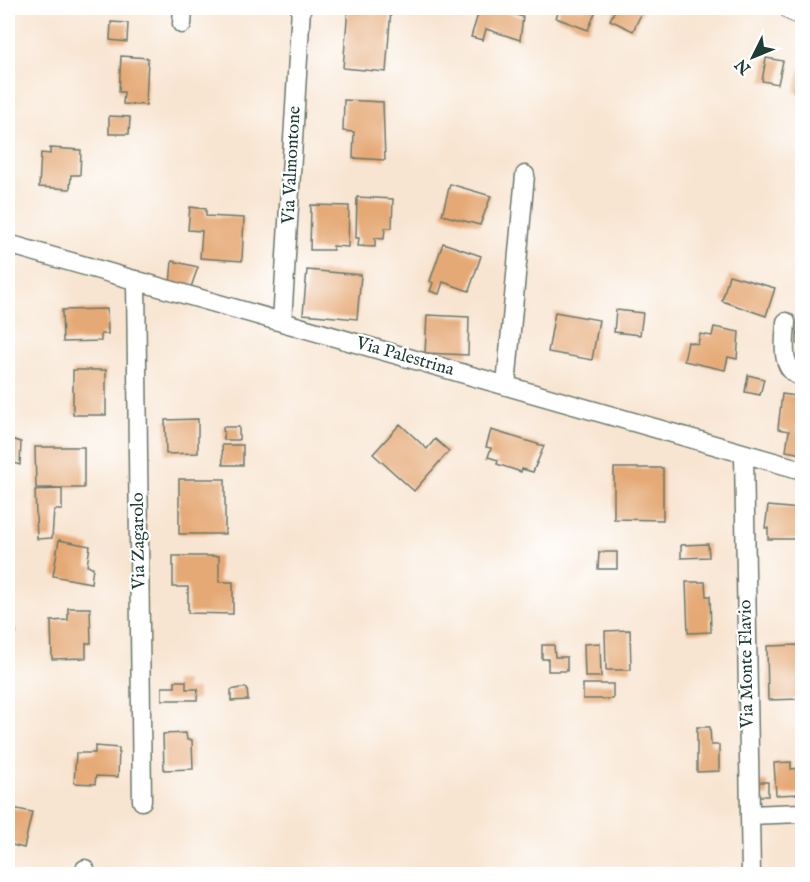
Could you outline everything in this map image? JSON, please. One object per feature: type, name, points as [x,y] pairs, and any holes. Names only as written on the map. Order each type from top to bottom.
[{"type":"main road","points":[[793,8],[802,12]]},
{"type":"street","name":"Via Valmontone","points":[[282,322],[301,8]]},
{"type":"street","points":[[506,386],[525,175]]},
{"type":"street","name":"Via Palestrina","points":[[8,244],[802,470]]},
{"type":"street","name":"Via Zagarolo","points":[[136,280],[142,801]]},
{"type":"street","points":[[786,322],[787,363],[795,374],[802,377]]},
{"type":"street","name":"Via Monte Flavio","points":[[744,454],[751,874]]},
{"type":"street","points":[[750,814],[802,813]]},
{"type":"building","points":[[348,8],[391,9],[386,72],[343,68]]},
{"type":"building","points":[[480,8],[492,8],[523,17],[520,40],[486,29],[483,40],[471,37]]},
{"type":"building","points":[[560,8],[594,8],[596,11],[588,30],[556,18]]},
{"type":"building","points":[[616,8],[644,8],[633,31],[610,20]]},
{"type":"building","points":[[111,22],[128,23],[127,42],[110,40]]},
{"type":"building","points":[[121,56],[148,58],[146,105],[123,104],[124,92],[119,92]]},
{"type":"building","points":[[766,58],[783,61],[778,84],[762,81]]},
{"type":"building","points":[[802,62],[802,94],[794,92]]},
{"type":"building","points":[[344,100],[383,102],[385,160],[353,158],[354,132],[343,131]]},
{"type":"building","points":[[109,116],[130,117],[129,134],[109,134]]},
{"type":"building","points":[[50,148],[81,150],[80,175],[71,175],[70,189],[39,187],[41,153],[50,154]]},
{"type":"building","points":[[450,184],[491,196],[480,225],[442,215]]},
{"type":"building","points":[[357,197],[393,199],[392,228],[385,228],[384,239],[375,238],[375,247],[358,246],[359,238],[356,238]]},
{"type":"building","points":[[311,205],[349,206],[348,247],[333,246],[333,250],[310,250]]},
{"type":"building","points":[[190,207],[206,209],[206,216],[244,218],[242,261],[200,258],[202,231],[188,230]]},
{"type":"building","points":[[443,243],[481,256],[469,291],[443,282],[439,294],[430,291],[433,283],[430,281]]},
{"type":"building","points":[[172,261],[198,267],[190,290],[170,285]]},
{"type":"building","points":[[307,270],[361,275],[357,319],[303,314]]},
{"type":"building","points":[[729,275],[775,288],[766,316],[722,301]]},
{"type":"building","points":[[798,301],[802,301],[802,344],[797,344]]},
{"type":"building","points":[[107,309],[108,334],[101,334],[101,341],[63,342],[62,310]]},
{"type":"building","points":[[616,310],[643,313],[640,335],[614,332]]},
{"type":"building","points":[[555,312],[599,320],[592,360],[548,352]]},
{"type":"building","points":[[427,315],[469,317],[468,355],[425,353]]},
{"type":"building","points":[[714,327],[739,332],[737,359],[728,357],[725,370],[684,361],[688,342],[698,344],[700,334],[712,336]]},
{"type":"building","points":[[73,370],[106,370],[106,415],[73,415]]},
{"type":"building","points":[[748,375],[764,379],[760,395],[745,392]]},
{"type":"building","points":[[782,394],[802,397],[802,454],[786,451],[789,431],[778,429]]},
{"type":"building","points":[[198,419],[198,453],[166,454],[165,420]]},
{"type":"building","points":[[400,424],[427,449],[435,439],[449,451],[414,491],[373,454]]},
{"type":"building","points":[[223,427],[239,427],[239,440],[224,440]]},
{"type":"building","points":[[491,430],[544,446],[533,472],[522,469],[521,472],[497,464],[498,460],[488,457],[491,448],[486,447]]},
{"type":"building","points":[[8,438],[21,442],[20,465],[8,461]]},
{"type":"building","points":[[222,445],[243,445],[243,465],[223,465]]},
{"type":"building","points":[[35,447],[84,447],[84,488],[36,488]]},
{"type":"building","points":[[614,468],[663,468],[663,520],[614,519]]},
{"type":"building","points":[[179,479],[225,479],[225,534],[179,534]]},
{"type":"building","points":[[62,489],[62,510],[54,510],[52,538],[37,539],[35,490]]},
{"type":"building","points":[[768,506],[800,509],[800,539],[768,539],[768,528],[765,528]]},
{"type":"building","points":[[59,540],[90,546],[87,566],[93,567],[91,583],[53,576]]},
{"type":"building","points":[[708,544],[709,557],[681,558],[681,545]]},
{"type":"building","points":[[599,552],[617,552],[617,569],[598,569]]},
{"type":"building","points":[[173,556],[219,556],[219,582],[233,582],[233,614],[188,613],[188,587],[173,587]]},
{"type":"building","points":[[797,564],[802,564],[802,585],[797,585]]},
{"type":"building","points":[[686,582],[705,582],[706,596],[710,596],[711,632],[688,633]]},
{"type":"building","points":[[68,608],[90,608],[91,643],[86,643],[86,658],[52,659],[51,621],[68,620]]},
{"type":"building","points":[[8,614],[16,632],[8,636]]},
{"type":"building","points":[[630,630],[631,670],[606,670],[605,631]]},
{"type":"building","points":[[600,643],[601,677],[585,677],[584,644]]},
{"type":"building","points":[[542,645],[554,645],[555,657],[567,657],[567,671],[548,671],[548,659],[542,659]]},
{"type":"building","points":[[800,645],[801,699],[768,700],[767,646]]},
{"type":"building","points":[[175,681],[186,681],[186,689],[198,689],[197,700],[162,700],[162,687],[175,687]]},
{"type":"building","points":[[583,684],[613,684],[613,699],[583,699]]},
{"type":"building","points":[[247,688],[248,700],[231,701],[231,690]]},
{"type":"building","points":[[697,727],[710,727],[711,745],[719,745],[719,771],[697,772]]},
{"type":"building","points":[[186,733],[187,740],[192,740],[193,769],[164,770],[163,734]]},
{"type":"building","points":[[95,746],[119,748],[118,777],[96,776],[95,784],[74,783],[76,753],[95,753]]},
{"type":"building","points":[[791,762],[791,769],[802,768],[802,794],[776,795],[774,763]]},
{"type":"building","points":[[757,782],[768,782],[768,796],[758,796]]},
{"type":"building","points":[[8,807],[32,812],[24,848],[8,844]]}]
